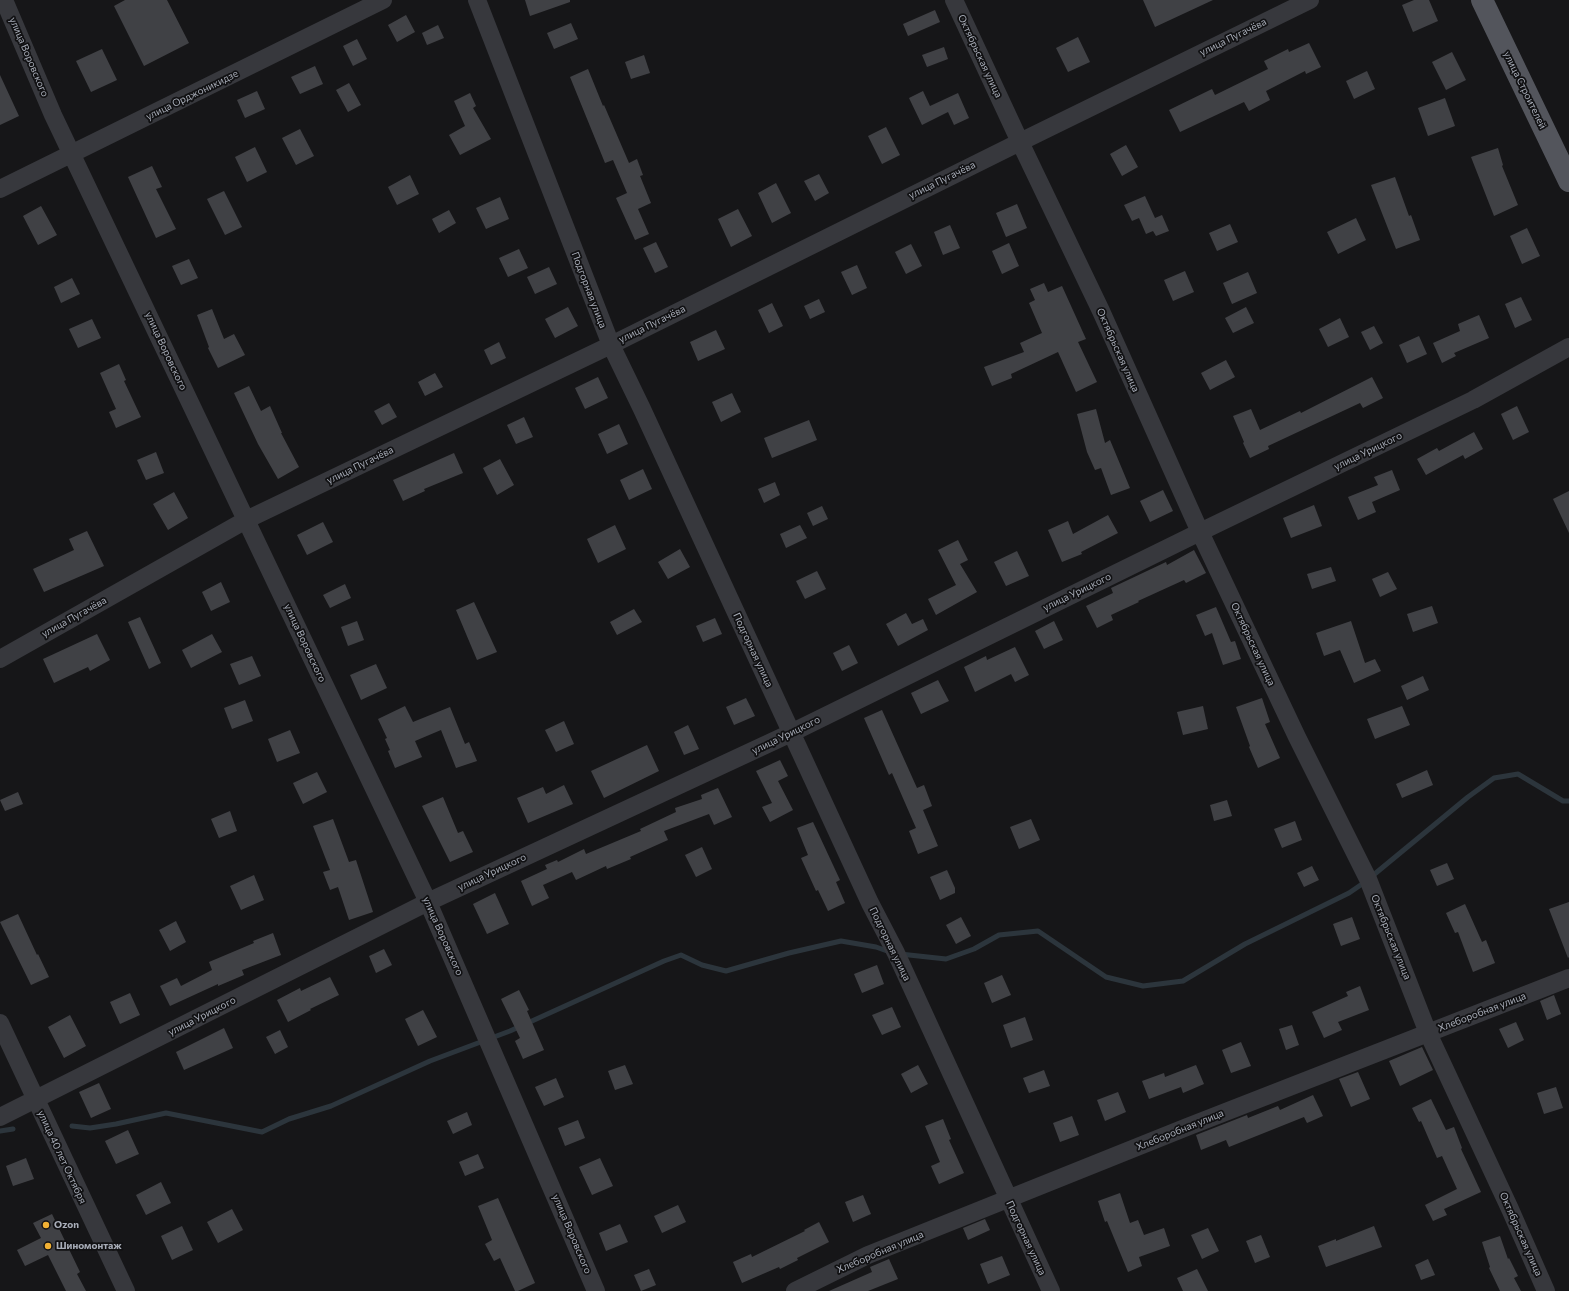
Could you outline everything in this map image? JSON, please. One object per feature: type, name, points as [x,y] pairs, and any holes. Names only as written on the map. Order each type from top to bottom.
[{"type":"main road","name":"улица Строителей","points":[[1482,0],[1569,181]]},
{"type":"street","name":"улица Воровского","points":[[4,0],[53,115],[73,154],[428,902],[596,1291]]},
{"type":"street","name":"улица Орджоникидзе","points":[[0,189],[383,0]]},
{"type":"street","name":"Подгорная улица","points":[[477,0],[611,345],[870,903],[899,960],[1051,1291]]},
{"type":"street","name":"Октябрьская улица","points":[[954,0],[1101,311],[1200,532],[1297,737],[1368,879],[1428,1033],[1510,1209],[1546,1291]]},
{"type":"street","name":"улица Пугачёва","points":[[0,659],[246,520],[611,345],[1310,0]]},
{"type":"street","name":"улица Урицкого","points":[[0,1117],[428,902],[791,733],[1200,532],[1474,400],[1569,347]]},
{"type":"street","name":"Хлеборобная улица","points":[[794,1291],[868,1255],[1194,1124],[1569,978]]},
{"type":"street","name":"улица 40 лет Октября","points":[[0,1023],[126,1291]]},
{"type":"building","points":[[125,0],[167,0],[189,43],[144,66],[114,6]]},
{"type":"building","points":[[525,0],[570,0],[570,2],[530,16]]},
{"type":"building","points":[[1143,0],[1213,0],[1155,27]]},
{"type":"building","points":[[1414,0],[1429,0],[1438,21],[1413,32],[1402,5]]},
{"type":"building","points":[[935,10],[940,22],[908,36],[903,24]]},
{"type":"building","points":[[406,15],[415,32],[397,42],[388,25]]},
{"type":"building","points":[[571,23],[578,39],[554,49],[547,33]]},
{"type":"building","points":[[438,25],[444,38],[427,45],[422,33]]},
{"type":"building","points":[[1078,37],[1090,62],[1068,72],[1056,48]]},
{"type":"building","points":[[357,39],[367,59],[353,66],[343,46]]},
{"type":"building","points":[[1309,43],[1321,67],[1306,74],[1305,71],[1266,91],[1270,100],[1249,111],[1244,102],[1180,132],[1169,110],[1212,89],[1215,95],[1268,69],[1264,61],[1288,49],[1289,52]]},
{"type":"building","points":[[944,47],[948,59],[927,67],[922,55]]},
{"type":"building","points":[[102,49],[117,80],[91,92],[76,61]]},
{"type":"building","points":[[1452,52],[1466,80],[1446,90],[1432,62]]},
{"type":"building","points":[[644,55],[650,73],[631,79],[625,62]]},
{"type":"building","points":[[315,66],[323,84],[300,94],[291,77]]},
{"type":"building","points":[[588,69],[629,163],[637,159],[643,175],[640,176],[651,203],[638,209],[649,234],[635,240],[616,198],[627,193],[613,160],[605,163],[570,77]]},
{"type":"building","points":[[1367,71],[1375,89],[1354,99],[1346,81]]},
{"type":"building","points":[[0,75],[19,116],[0,125]]},
{"type":"building","points":[[349,83],[361,105],[348,112],[336,90]]},
{"type":"building","points":[[257,91],[265,109],[245,118],[237,100]]},
{"type":"building","points":[[923,91],[930,106],[958,93],[969,118],[954,125],[948,112],[922,125],[909,98]]},
{"type":"building","points":[[470,93],[476,106],[473,108],[491,139],[460,155],[449,135],[465,126],[454,101]]},
{"type":"building","points":[[1445,98],[1455,126],[1428,136],[1418,108]]},
{"type":"building","points":[[886,127],[900,155],[882,164],[868,136]]},
{"type":"building","points":[[300,129],[314,156],[296,165],[282,138]]},
{"type":"building","points":[[1126,145],[1138,167],[1122,176],[1110,154]]},
{"type":"building","points":[[255,147],[267,172],[247,182],[235,157]]},
{"type":"building","points":[[1498,148],[1502,166],[1518,205],[1494,216],[1471,157]]},
{"type":"building","points":[[152,166],[162,187],[156,189],[176,229],[156,238],[128,177]]},
{"type":"building","points":[[819,174],[829,193],[815,201],[804,181]]},
{"type":"building","points":[[410,175],[419,194],[397,205],[388,187]]},
{"type":"building","points":[[1395,177],[1409,216],[1411,215],[1420,240],[1396,249],[1371,185]]},
{"type":"building","points":[[776,183],[791,213],[772,223],[758,193]]},
{"type":"building","points":[[224,191],[242,227],[225,235],[207,199]]},
{"type":"building","points":[[1145,196],[1155,218],[1162,215],[1169,231],[1156,236],[1153,231],[1146,234],[1139,218],[1132,221],[1124,205]]},
{"type":"building","points":[[500,197],[509,219],[486,229],[476,208]]},
{"type":"building","points":[[1017,204],[1027,228],[1006,237],[996,213]]},
{"type":"building","points":[[41,206],[57,235],[38,245],[23,216]]},
{"type":"building","points":[[738,209],[752,236],[731,247],[718,219]]},
{"type":"building","points":[[449,210],[456,223],[439,233],[432,219]]},
{"type":"building","points":[[1356,218],[1366,240],[1338,254],[1327,232]]},
{"type":"building","points":[[1230,224],[1238,242],[1217,251],[1209,233]]},
{"type":"building","points":[[950,225],[960,248],[943,255],[934,232]]},
{"type":"building","points":[[1527,228],[1540,256],[1522,264],[1510,236]]},
{"type":"building","points":[[656,242],[668,267],[655,273],[643,248]]},
{"type":"building","points":[[1009,243],[1019,266],[1002,274],[992,251]]},
{"type":"building","points":[[911,244],[922,266],[906,274],[895,252]]},
{"type":"building","points":[[519,249],[528,268],[508,277],[499,258]]},
{"type":"building","points":[[189,259],[198,278],[181,285],[172,266]]},
{"type":"building","points":[[857,265],[867,288],[852,295],[841,272]]},
{"type":"building","points":[[549,267],[557,284],[535,294],[527,277]]},
{"type":"building","points":[[1185,271],[1194,292],[1173,301],[1164,280]]},
{"type":"building","points":[[1248,272],[1257,293],[1232,304],[1223,283]]},
{"type":"building","points":[[72,278],[80,294],[61,303],[54,287]]},
{"type":"building","points":[[1044,283],[1048,292],[1062,286],[1086,339],[1078,342],[1097,382],[1076,392],[1058,352],[1011,374],[1012,378],[992,386],[984,367],[1024,352],[1020,343],[1042,333],[1029,303],[1035,300],[1030,289]]},
{"type":"building","points":[[1521,297],[1532,320],[1515,328],[1505,304]]},
{"type":"building","points":[[819,299],[825,312],[810,319],[804,306]]},
{"type":"building","points":[[772,303],[783,326],[769,333],[758,310]]},
{"type":"building","points":[[568,307],[578,326],[555,338],[545,319]]},
{"type":"building","points":[[1246,307],[1254,323],[1233,333],[1225,318]]},
{"type":"building","points":[[212,309],[224,339],[234,334],[245,355],[218,368],[208,348],[209,347],[197,315]]},
{"type":"building","points":[[1479,315],[1489,338],[1454,353],[1456,356],[1442,363],[1433,343],[1460,331],[1458,324]]},
{"type":"building","points":[[1340,318],[1349,337],[1328,347],[1319,329]]},
{"type":"building","points":[[92,319],[101,338],[78,348],[69,329]]},
{"type":"building","points":[[1374,326],[1383,343],[1370,350],[1361,332]]},
{"type":"building","points":[[716,330],[725,349],[698,361],[690,342]]},
{"type":"building","points":[[1419,336],[1427,354],[1407,363],[1399,345]]},
{"type":"building","points":[[499,342],[506,358],[491,365],[484,350]]},
{"type":"building","points":[[1226,360],[1235,377],[1210,390],[1201,373]]},
{"type":"building","points":[[119,364],[126,380],[124,381],[141,417],[116,428],[109,412],[116,409],[100,373]]},
{"type":"building","points":[[435,373],[443,387],[425,396],[418,382]]},
{"type":"building","points":[[598,377],[608,398],[585,409],[575,388]]},
{"type":"building","points":[[1372,377],[1383,398],[1363,408],[1360,403],[1268,446],[1269,449],[1250,458],[1233,416],[1251,409],[1260,430],[1300,411],[1301,413]]},
{"type":"building","points":[[249,386],[261,411],[270,406],[281,433],[299,467],[278,479],[258,444],[234,393]]},
{"type":"building","points":[[732,393],[741,412],[721,422],[712,402]]},
{"type":"building","points":[[389,403],[397,417],[382,425],[374,411]]},
{"type":"building","points":[[1517,406],[1529,432],[1513,440],[1501,414]]},
{"type":"building","points":[[1096,409],[1105,443],[1110,440],[1130,488],[1111,495],[1101,468],[1095,470],[1087,452],[1077,414]]},
{"type":"building","points":[[524,417],[533,437],[516,444],[507,425]]},
{"type":"building","points":[[809,420],[817,440],[772,458],[764,438]]},
{"type":"building","points":[[619,424],[628,444],[607,454],[598,434]]},
{"type":"building","points":[[1474,432],[1483,449],[1465,459],[1463,455],[1426,475],[1417,459],[1437,448],[1439,451]]},
{"type":"building","points":[[156,452],[164,473],[146,480],[137,460]]},
{"type":"building","points":[[454,453],[463,473],[424,489],[425,491],[403,501],[393,480]]},
{"type":"building","points":[[500,459],[514,485],[497,495],[483,468]]},
{"type":"building","points":[[643,469],[652,489],[629,500],[620,480]]},
{"type":"building","points":[[1392,470],[1400,490],[1372,502],[1376,512],[1358,520],[1348,497],[1378,485],[1374,477]]},
{"type":"building","points":[[775,482],[780,495],[764,503],[758,489]]},
{"type":"building","points":[[1163,490],[1173,511],[1150,522],[1140,501]]},
{"type":"building","points":[[1569,491],[1569,533],[1553,499]]},
{"type":"building","points":[[174,492],[188,518],[168,530],[153,504]]},
{"type":"building","points":[[1314,505],[1322,526],[1291,538],[1283,518]]},
{"type":"building","points":[[822,506],[828,519],[813,526],[807,513]]},
{"type":"building","points":[[1108,515],[1118,533],[1081,552],[1082,554],[1062,562],[1048,530],[1068,521],[1073,534]]},
{"type":"building","points":[[323,522],[333,542],[307,555],[297,535]]},
{"type":"building","points":[[615,525],[626,549],[598,563],[587,539]]},
{"type":"building","points":[[800,525],[807,538],[786,548],[780,534]]},
{"type":"building","points":[[87,531],[104,566],[44,592],[33,569],[74,550],[69,539]]},
{"type":"building","points":[[958,540],[968,560],[960,564],[977,592],[936,615],[928,599],[956,585],[938,550]]},
{"type":"building","points":[[680,549],[690,567],[668,579],[658,562]]},
{"type":"building","points":[[1194,550],[1206,573],[1186,583],[1184,580],[1138,601],[1139,602],[1111,615],[1113,620],[1097,628],[1086,606],[1113,593],[1111,588],[1166,562],[1167,565]]},
{"type":"building","points":[[1017,551],[1029,576],[1006,586],[994,562]]},
{"type":"building","points":[[1331,567],[1336,581],[1312,589],[1307,574]]},
{"type":"building","points":[[817,571],[826,589],[805,599],[796,581]]},
{"type":"building","points":[[1388,572],[1397,589],[1380,597],[1372,579]]},
{"type":"building","points":[[221,582],[230,602],[211,611],[202,592]]},
{"type":"building","points":[[345,584],[351,598],[330,608],[323,595]]},
{"type":"building","points":[[474,602],[497,652],[477,660],[456,610]]},
{"type":"building","points":[[1432,606],[1438,623],[1413,632],[1407,614]]},
{"type":"building","points":[[1216,607],[1231,642],[1235,641],[1241,659],[1223,665],[1212,633],[1205,636],[1196,615]]},
{"type":"building","points":[[634,609],[642,622],[617,635],[610,622]]},
{"type":"building","points":[[906,613],[912,624],[923,619],[928,630],[898,646],[886,624]]},
{"type":"building","points":[[140,617],[161,663],[149,669],[128,622]]},
{"type":"building","points":[[715,618],[722,634],[703,642],[696,626]]},
{"type":"building","points":[[357,621],[364,640],[348,646],[341,627]]},
{"type":"building","points":[[1054,621],[1063,640],[1044,649],[1035,631]]},
{"type":"building","points":[[1351,621],[1365,663],[1375,659],[1381,671],[1354,683],[1340,650],[1324,656],[1316,633]]},
{"type":"building","points":[[97,634],[110,660],[90,671],[88,667],[54,683],[43,659]]},
{"type":"building","points":[[212,634],[222,652],[191,668],[182,650]]},
{"type":"building","points":[[849,645],[858,663],[842,671],[833,653]]},
{"type":"building","points":[[1015,647],[1029,675],[1015,682],[1011,674],[975,692],[964,667],[986,656],[987,660]]},
{"type":"building","points":[[252,656],[261,676],[239,685],[230,664]]},
{"type":"building","points":[[376,664],[387,688],[361,700],[350,675]]},
{"type":"building","points":[[1423,676],[1429,690],[1407,700],[1401,686]]},
{"type":"building","points":[[938,680],[949,701],[921,714],[911,693]]},
{"type":"building","points":[[746,698],[755,716],[734,725],[726,707]]},
{"type":"building","points":[[1262,698],[1270,722],[1265,724],[1280,758],[1258,768],[1249,747],[1250,746],[1236,707]]},
{"type":"building","points":[[245,700],[253,721],[232,729],[224,708]]},
{"type":"building","points":[[405,706],[413,722],[450,707],[465,744],[469,742],[477,761],[456,768],[441,730],[415,741],[422,757],[395,768],[388,751],[390,750],[385,739],[387,738],[378,719]]},
{"type":"building","points":[[1203,706],[1208,729],[1183,735],[1177,712]]},
{"type":"building","points":[[1402,706],[1410,725],[1375,739],[1367,719]]},
{"type":"building","points":[[882,710],[917,788],[924,785],[932,806],[923,810],[938,846],[918,854],[909,831],[916,828],[892,773],[889,775],[864,718]]},
{"type":"building","points":[[564,721],[574,744],[556,752],[545,730]]},
{"type":"building","points":[[688,725],[699,749],[684,755],[674,732]]},
{"type":"building","points":[[290,730],[300,753],[277,762],[268,739]]},
{"type":"building","points":[[647,745],[659,771],[604,798],[591,771]]},
{"type":"building","points":[[780,760],[788,776],[778,781],[793,810],[770,822],[762,807],[772,803],[756,771]]},
{"type":"building","points":[[1427,770],[1433,785],[1402,798],[1396,784]]},
{"type":"building","points":[[317,772],[327,792],[303,804],[293,783]]},
{"type":"building","points":[[564,785],[573,804],[528,823],[517,798],[543,787],[546,794]]},
{"type":"building","points":[[718,788],[732,817],[714,825],[709,814],[664,831],[668,840],[630,857],[631,859],[607,869],[606,866],[576,880],[572,872],[543,885],[549,898],[532,906],[521,881],[547,869],[545,865],[557,860],[558,862],[584,849],[586,854],[641,831],[640,829],[676,812],[675,808],[702,799],[701,795]]},
{"type":"building","points":[[18,792],[23,804],[5,811],[0,800]]},
{"type":"building","points":[[443,797],[458,833],[463,831],[473,852],[450,862],[422,806]]},
{"type":"building","points":[[1227,800],[1232,816],[1214,821],[1210,805]]},
{"type":"building","points":[[230,811],[237,831],[219,838],[211,819]]},
{"type":"building","points":[[333,819],[349,862],[356,860],[373,912],[349,920],[338,887],[330,890],[323,872],[330,870],[313,826]]},
{"type":"building","points":[[1031,819],[1040,840],[1019,849],[1010,827]]},
{"type":"building","points":[[1295,821],[1302,840],[1282,848],[1274,829]]},
{"type":"building","points":[[813,822],[840,880],[836,882],[845,903],[828,911],[818,890],[816,891],[801,858],[808,855],[797,828]]},
{"type":"building","points":[[702,847],[712,869],[696,877],[685,855]]},
{"type":"building","points":[[1447,863],[1454,879],[1437,886],[1430,870]]},
{"type":"building","points":[[1312,866],[1319,880],[1304,887],[1297,873]]},
{"type":"building","points":[[947,870],[955,888],[955,893],[940,900],[930,877]]},
{"type":"building","points":[[254,875],[264,900],[241,910],[230,886]]},
{"type":"building","points":[[495,893],[509,924],[487,934],[473,904]]},
{"type":"building","points":[[1569,902],[1569,957],[1568,958],[1549,909]]},
{"type":"building","points":[[1465,904],[1482,942],[1486,940],[1495,963],[1473,972],[1458,932],[1455,933],[1446,913]]},
{"type":"building","points":[[18,914],[49,977],[31,985],[0,922]]},
{"type":"building","points":[[961,917],[971,936],[956,944],[946,925]]},
{"type":"building","points":[[1352,917],[1360,939],[1341,946],[1333,924]]},
{"type":"building","points":[[176,921],[186,942],[170,951],[159,930]]},
{"type":"building","points":[[273,933],[281,955],[242,970],[244,975],[218,986],[218,984],[170,1006],[160,986],[177,978],[181,986],[212,970],[209,962],[254,943],[253,941]]},
{"type":"building","points":[[384,949],[392,965],[376,973],[369,956]]},
{"type":"building","points":[[877,965],[884,984],[862,993],[854,974]]},
{"type":"building","points":[[1002,975],[1011,995],[992,1003],[984,983]]},
{"type":"building","points":[[330,977],[339,995],[288,1022],[277,1000],[300,988],[301,991]]},
{"type":"building","points":[[1360,986],[1369,1010],[1338,1022],[1342,1030],[1324,1038],[1312,1012],[1348,996],[1346,992]]},
{"type":"building","points":[[519,990],[529,1010],[527,1011],[544,1050],[523,1059],[515,1041],[520,1038],[501,999]]},
{"type":"building","points":[[130,993],[140,1015],[120,1024],[110,1002]]},
{"type":"building","points":[[1554,995],[1561,1014],[1547,1020],[1540,1001]]},
{"type":"building","points":[[892,1007],[901,1027],[882,1035],[872,1015]]},
{"type":"building","points":[[423,1010],[437,1037],[418,1046],[405,1019]]},
{"type":"building","points":[[70,1015],[86,1046],[64,1058],[48,1027]]},
{"type":"building","points":[[1025,1017],[1033,1040],[1011,1048],[1003,1025]]},
{"type":"building","points":[[1516,1022],[1524,1040],[1508,1048],[1499,1029]]},
{"type":"building","points":[[1292,1025],[1299,1045],[1286,1050],[1279,1029]]},
{"type":"building","points":[[224,1028],[233,1048],[184,1070],[176,1052]]},
{"type":"building","points":[[280,1030],[288,1047],[275,1054],[266,1037]]},
{"type":"building","points":[[1241,1042],[1251,1066],[1231,1073],[1222,1050]]},
{"type":"building","points":[[1422,1047],[1433,1070],[1400,1086],[1389,1061]]},
{"type":"building","points":[[625,1065],[633,1084],[615,1090],[608,1071]]},
{"type":"building","points":[[918,1065],[928,1084],[911,1093],[901,1074]]},
{"type":"building","points":[[1196,1065],[1204,1084],[1183,1093],[1181,1087],[1149,1099],[1142,1081],[1164,1073],[1165,1077]]},
{"type":"building","points":[[1044,1070],[1050,1086],[1029,1093],[1023,1078]]},
{"type":"building","points":[[1358,1072],[1370,1099],[1351,1107],[1339,1079]]},
{"type":"building","points":[[556,1078],[564,1097],[544,1106],[535,1087]]},
{"type":"building","points":[[99,1083],[111,1109],[91,1118],[79,1092]]},
{"type":"building","points":[[1556,1087],[1563,1108],[1544,1114],[1537,1093]]},
{"type":"building","points":[[1118,1092],[1126,1112],[1105,1121],[1097,1100]]},
{"type":"building","points":[[1313,1095],[1323,1116],[1307,1123],[1304,1117],[1229,1147],[1226,1140],[1201,1150],[1196,1135],[1247,1115],[1248,1118],[1278,1106],[1280,1110]]},
{"type":"building","points":[[1431,1099],[1446,1130],[1454,1127],[1462,1148],[1461,1149],[1481,1192],[1444,1209],[1447,1215],[1433,1221],[1425,1205],[1457,1189],[1442,1156],[1437,1158],[1421,1121],[1419,1122],[1412,1108]]},
{"type":"building","points":[[467,1112],[472,1125],[453,1134],[447,1121]]},
{"type":"building","points":[[1072,1116],[1079,1135],[1060,1142],[1053,1123]]},
{"type":"building","points":[[943,1119],[951,1139],[949,1140],[964,1173],[939,1184],[931,1166],[940,1162],[925,1126]]},
{"type":"building","points":[[578,1120],[585,1138],[565,1146],[558,1128]]},
{"type":"building","points":[[128,1130],[139,1154],[116,1164],[105,1141]]},
{"type":"building","points":[[478,1154],[484,1168],[465,1176],[459,1162]]},
{"type":"building","points":[[26,1158],[34,1179],[13,1186],[6,1166]]},
{"type":"building","points":[[600,1158],[613,1186],[592,1195],[579,1167]]},
{"type":"building","points":[[161,1182],[171,1203],[146,1215],[136,1195]]},
{"type":"building","points":[[1120,1193],[1130,1223],[1138,1220],[1144,1235],[1164,1228],[1170,1246],[1139,1257],[1142,1266],[1128,1272],[1107,1221],[1105,1222],[1098,1201]]},
{"type":"building","points":[[863,1195],[871,1214],[853,1222],[845,1202]]},
{"type":"building","points":[[498,1198],[535,1283],[518,1291],[515,1291],[500,1258],[494,1261],[485,1244],[492,1240],[478,1206]]},
{"type":"building","points":[[678,1205],[686,1222],[662,1233],[654,1216]]},
{"type":"building","points":[[232,1209],[243,1230],[218,1243],[207,1222]]},
{"type":"building","points":[[52,1214],[80,1272],[77,1274],[86,1291],[66,1291],[48,1255],[25,1266],[17,1250],[41,1238],[33,1223]]},
{"type":"building","points":[[985,1219],[990,1230],[968,1240],[963,1228]]},
{"type":"building","points":[[819,1222],[829,1242],[797,1258],[798,1260],[780,1269],[779,1267],[742,1283],[733,1262],[751,1254],[752,1257],[805,1231],[804,1230]]},
{"type":"building","points":[[620,1224],[628,1242],[606,1251],[599,1233]]},
{"type":"building","points":[[182,1226],[193,1250],[172,1260],[161,1236]]},
{"type":"building","points":[[1374,1226],[1382,1247],[1326,1267],[1318,1246],[1336,1239],[1336,1241]]},
{"type":"building","points":[[1208,1228],[1219,1251],[1202,1259],[1191,1235]]},
{"type":"building","points":[[1261,1235],[1270,1257],[1255,1263],[1246,1241]]},
{"type":"building","points":[[1500,1236],[1508,1259],[1509,1258],[1518,1276],[1514,1278],[1521,1291],[1500,1291],[1489,1268],[1490,1267],[1482,1242]]},
{"type":"building","points":[[1002,1256],[1010,1275],[988,1284],[980,1264]]},
{"type":"building","points":[[889,1259],[898,1279],[868,1291],[829,1291],[872,1272],[870,1267]]},
{"type":"building","points":[[1428,1259],[1435,1275],[1421,1280],[1415,1265]]},
{"type":"building","points":[[649,1269],[656,1285],[641,1291],[634,1275]]},
{"type":"building","points":[[1197,1269],[1208,1291],[1183,1291],[1177,1278]]},
{"type":"waterway","points":[[1371,877],[1468,797],[1494,778],[1518,774],[1563,801],[1569,801]]},
{"type":"waterway","points":[[900,954],[946,959],[974,949],[999,935],[1038,931],[1106,977],[1143,986],[1183,981],[1245,944],[1349,893],[1365,882]]},
{"type":"waterway","points":[[72,1126],[90,1128],[166,1113],[262,1132],[289,1119],[331,1106],[430,1061],[510,1031],[664,961],[681,955],[702,965],[726,971],[789,953],[841,941],[876,947],[890,952]]},
{"type":"waterway","points":[[0,1131],[13,1129]]},
{"type":"place","name":"Ozon","points":[[46,1225]]},
{"type":"place","name":"Шиномонтаж","points":[[48,1246]]}]
